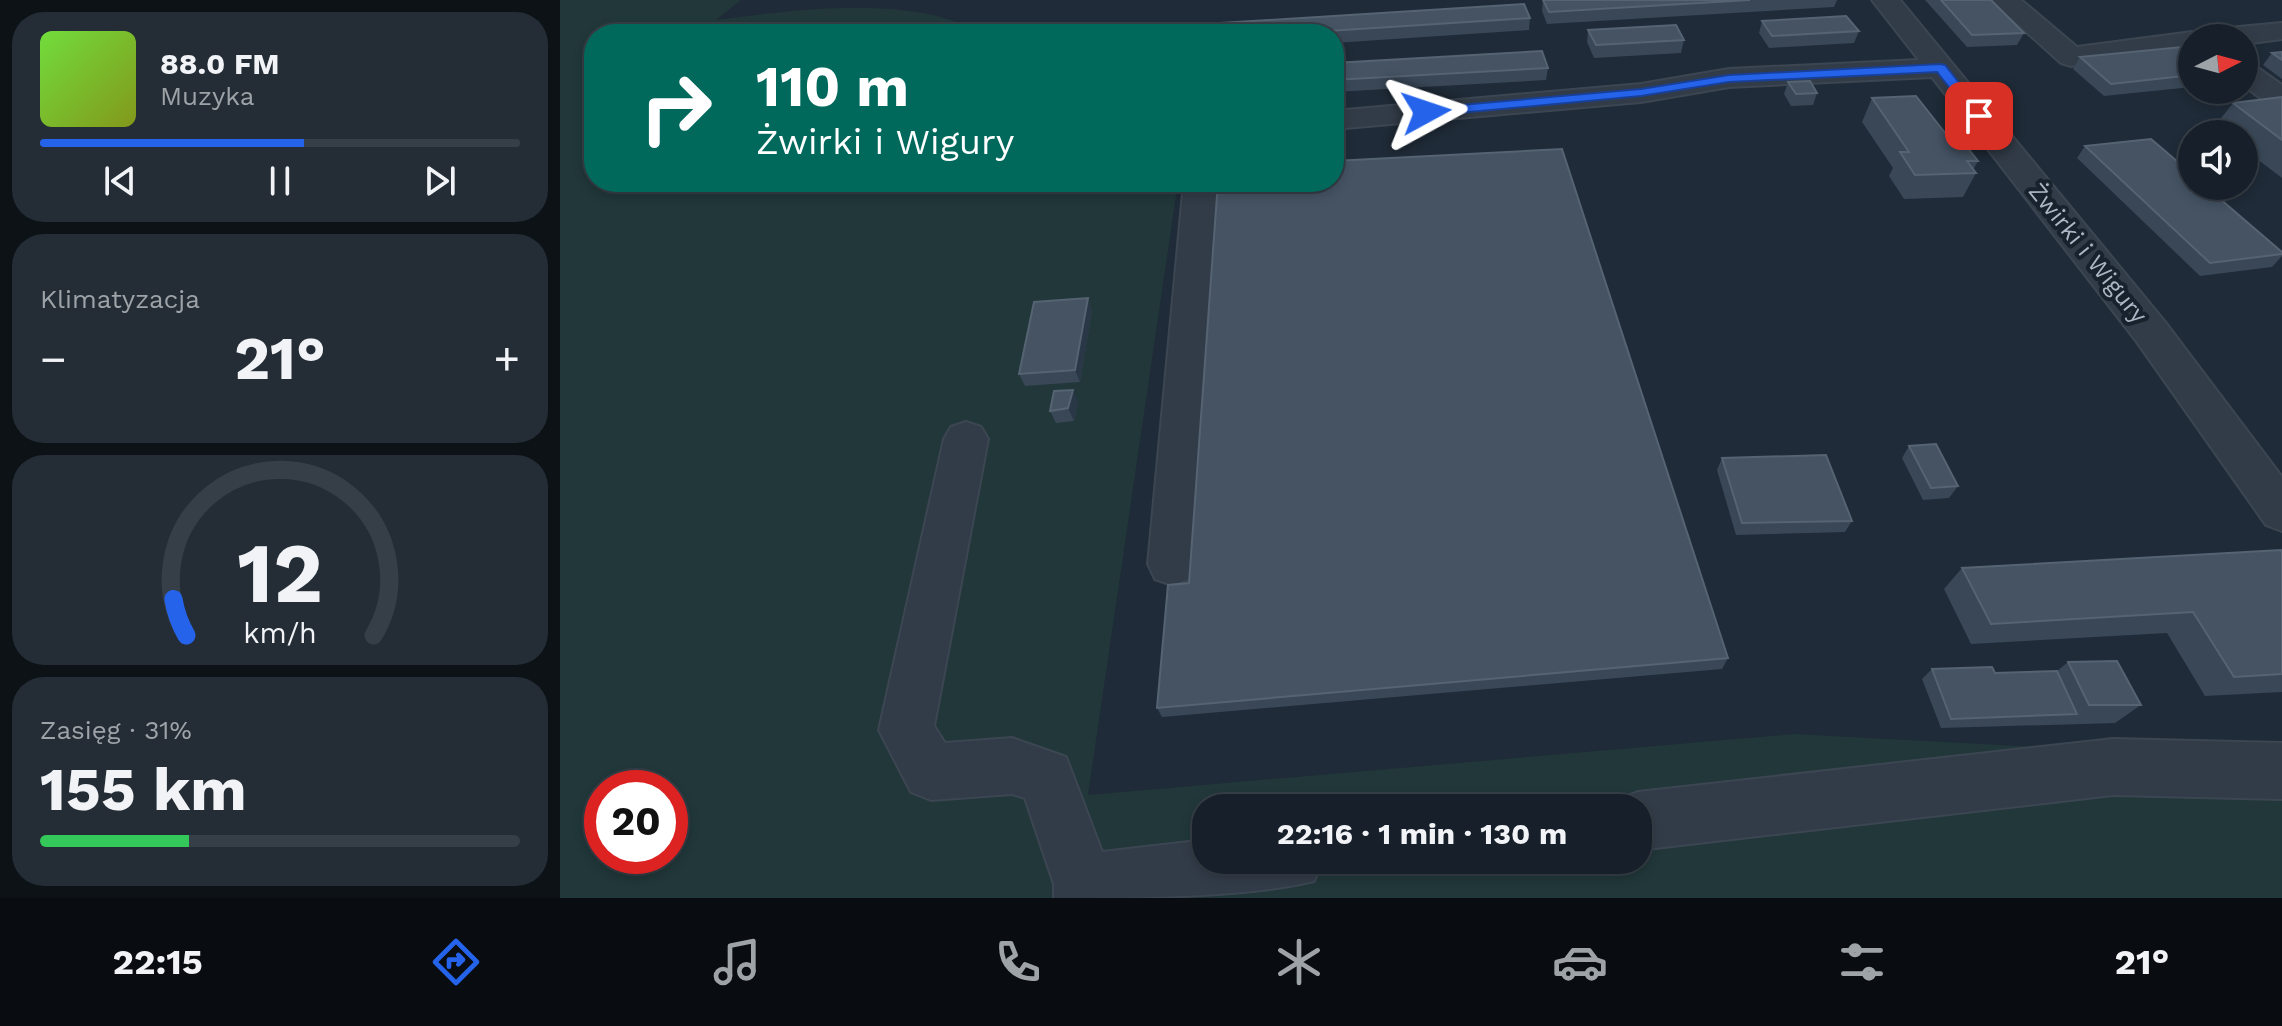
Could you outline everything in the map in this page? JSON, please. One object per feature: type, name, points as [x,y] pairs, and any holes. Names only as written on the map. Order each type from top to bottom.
[{"type":"street","name":"Żwirki i Wigury","points":[[1886,0],[2151,332],[2282,512]]},
{"type":"street","points":[[2005,0],[2071,57],[2178,43]]},
{"type":"street","points":[[2258,34],[2282,31]]},
{"type":"street","points":[[1344,119],[1641,93],[1729,78],[1940,68]]},
{"type":"street","points":[[2258,82],[2282,99]]},
{"type":"street","points":[[1172,564],[1200,192]]},
{"type":"street","points":[[966,439],[906,730],[931,772],[1012,766],[1046,777],[1084,891],[1199,874]]},
{"type":"street","points":[[1652,819],[2113,767],[2282,771]]},
{"type":"green space","points":[[560,0],[741,0],[716,20],[854,8],[910,11],[961,24],[584,24],[584,192],[1177,192],[1088,795],[1794,734],[2282,760],[2282,898],[560,898]]},
{"type":"building","points":[[1543,0],[1750,0],[1549,12]]},
{"type":"building","points":[[1941,0],[1991,0],[2024,33],[1972,35]]},
{"type":"building","points":[[1524,4],[1530,18],[1344,30],[1344,24],[1221,23]]},
{"type":"building","points":[[1846,16],[1859,31],[1772,36],[1762,21]]},
{"type":"building","points":[[1676,25],[1684,40],[1596,45],[1588,30]]},
{"type":"building","points":[[2178,47],[2178,77],[2111,84],[2080,57]]},
{"type":"building","points":[[1542,51],[1548,68],[1344,79],[1344,62]]},
{"type":"building","points":[[1810,81],[1817,93],[1796,94],[1788,82]]},
{"type":"building","points":[[1916,96],[1953,143],[1963,142],[1978,161],[1967,161],[1976,173],[1915,175],[1900,152],[1909,152],[1872,98]]},
{"type":"building","points":[[2282,97],[2282,140],[2234,104],[2258,104],[2258,100]]},
{"type":"building","points":[[2151,139],[2178,162],[2178,200],[2221,200],[2282,254],[2210,263],[2085,146]]},
{"type":"building","points":[[1562,149],[1728,658],[1157,708],[1168,585],[1189,583],[1217,192],[1344,192],[1344,160]]},
{"type":"building","points":[[1088,298],[1075,370],[1019,374],[1034,302]]},
{"type":"building","points":[[1073,390],[1068,408],[1050,411],[1054,391]]},
{"type":"building","points":[[1936,444],[1958,486],[1931,488],[1909,446]]},
{"type":"building","points":[[1826,455],[1852,521],[1742,523],[1722,458]]},
{"type":"building","points":[[2281,550],[2282,674],[2234,677],[2193,612],[1991,624],[1962,568]]},
{"type":"building","points":[[2117,661],[2141,705],[2089,705],[2068,662]]},
{"type":"building","points":[[1992,667],[1995,673],[2057,671],[2077,714],[1951,719],[1932,669]]},
{"type":"route","points":[[1426,112],[1641,93],[1729,78],[1940,68],[1979,116]]}]
